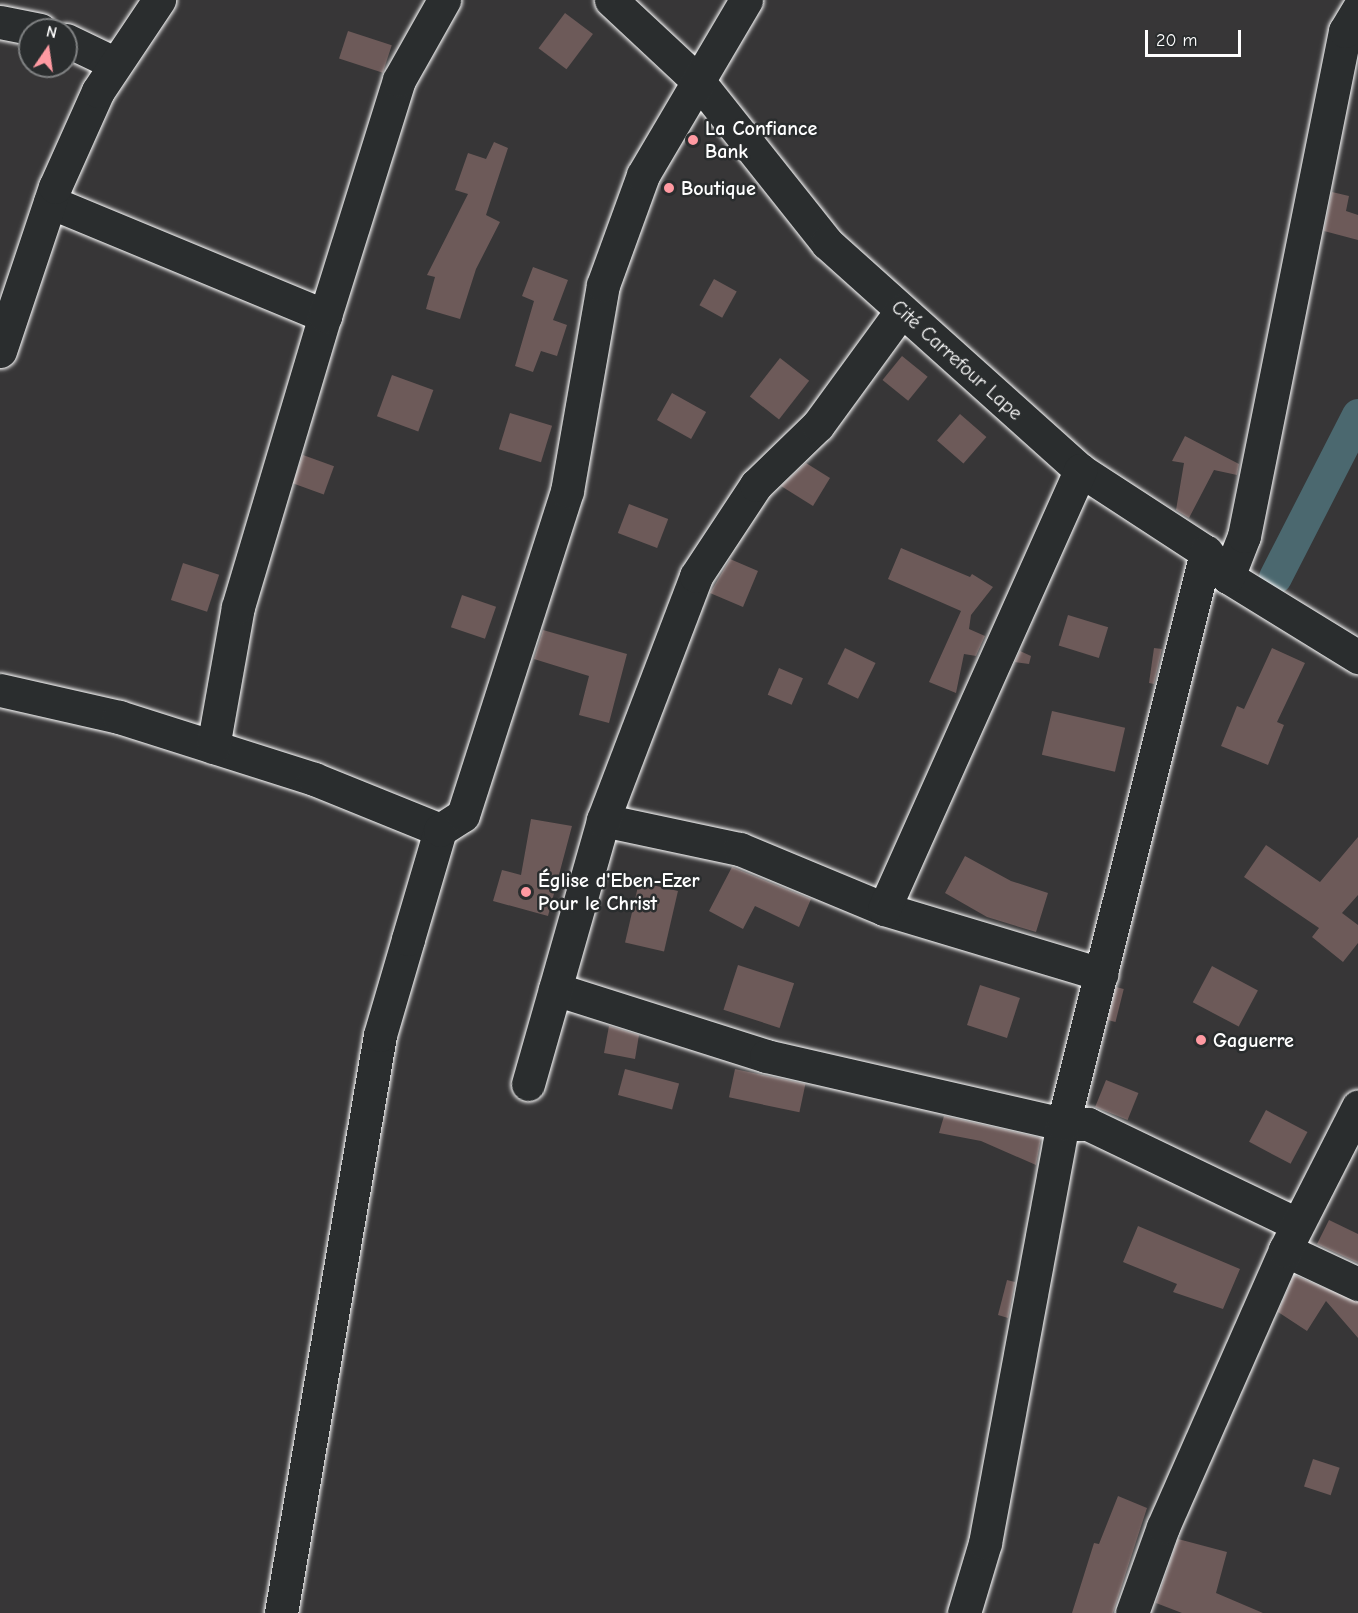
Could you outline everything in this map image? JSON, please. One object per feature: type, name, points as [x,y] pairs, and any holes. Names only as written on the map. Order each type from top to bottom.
[{"type":"street","points":[[0,351],[50,202],[114,63],[159,0]]},
{"type":"street","points":[[213,747],[238,607],[325,316],[399,80],[444,0]]},
{"type":"street","name":"Cité Carrefour Lape","points":[[611,0],[699,82],[827,243],[1080,470],[1206,552],[1228,577],[1358,657]]},
{"type":"street","points":[[281,1613],[380,1035],[440,830],[463,815],[567,492],[603,285],[643,175],[746,0]]},
{"type":"street","points":[[1228,577],[1244,536],[1345,31],[1354,7]]},
{"type":"street","points":[[0,22],[18,26]]},
{"type":"street","points":[[78,46],[114,63]]},
{"type":"street","points":[[50,202],[325,316]]},
{"type":"street","points":[[528,1084],[603,820],[696,576],[756,485],[818,425],[901,311]]},
{"type":"street","points":[[884,909],[1080,470]]},
{"type":"street","points":[[964,1613],[985,1543],[1063,1124],[1206,552]]},
{"type":"street","points":[[0,690],[119,717],[314,779],[440,830]]},
{"type":"street","points":[[603,820],[740,849],[884,909],[1101,975]]},
{"type":"street","points":[[555,989],[766,1056],[1063,1124],[1088,1124],[1291,1237],[1358,1284]]},
{"type":"street","points":[[1132,1613],[1163,1527],[1291,1237],[1358,1107]]},
{"type":"building","points":[[565,13],[593,34],[566,69],[539,48]]},
{"type":"building","points":[[348,31],[392,45],[383,73],[339,59]]},
{"type":"building","points":[[494,142],[508,148],[486,215],[500,222],[476,269],[460,319],[426,309],[435,277],[427,275],[468,194],[455,190],[468,153],[486,159]]},
{"type":"building","points":[[1332,192],[1349,196],[1346,211],[1358,215],[1358,240],[1324,231]]},
{"type":"building","points":[[533,267],[568,280],[553,320],[567,325],[557,356],[541,351],[533,372],[515,366],[534,301],[522,296]]},
{"type":"building","points":[[714,279],[737,292],[722,318],[699,305]]},
{"type":"building","points":[[902,356],[928,377],[908,401],[882,380]]},
{"type":"building","points":[[780,358],[809,381],[779,419],[750,397]]},
{"type":"building","points":[[392,375],[433,390],[418,431],[377,416]]},
{"type":"building","points":[[672,393],[706,412],[691,439],[657,420]]},
{"type":"building","points":[[510,413],[552,426],[541,462],[499,449]]},
{"type":"building","points":[[960,414],[986,437],[963,463],[937,440]]},
{"type":"building","points":[[1185,436],[1239,464],[1237,475],[1214,470],[1189,518],[1176,510],[1184,463],[1172,461]]},
{"type":"building","points":[[303,455],[334,466],[324,494],[293,483]]},
{"type":"building","points":[[806,463],[830,478],[813,506],[781,486]]},
{"type":"building","points":[[629,504],[668,519],[657,548],[618,533]]},
{"type":"building","points":[[901,548],[970,577],[972,574],[993,587],[971,615],[969,629],[985,636],[976,656],[964,654],[956,693],[929,682],[961,611],[888,579]]},
{"type":"building","points":[[730,559],[758,571],[743,607],[710,593]]},
{"type":"building","points":[[183,563],[219,575],[207,612],[171,600]]},
{"type":"building","points":[[462,595],[496,607],[485,639],[451,627]]},
{"type":"building","points":[[1068,615],[1108,627],[1099,658],[1059,646]]},
{"type":"building","points":[[543,630],[627,654],[609,723],[579,715],[589,676],[534,659]]},
{"type":"building","points":[[845,648],[876,663],[858,699],[827,684]]},
{"type":"building","points":[[1154,648],[1162,649],[1154,684],[1149,683]]},
{"type":"building","points":[[1272,648],[1305,663],[1277,722],[1284,725],[1268,765],[1221,746],[1237,706],[1244,709]]},
{"type":"building","points":[[1020,651],[1031,656],[1029,664],[1015,662]]},
{"type":"building","points":[[779,668],[803,678],[792,705],[768,695]]},
{"type":"building","points":[[1052,711],[1125,728],[1115,772],[1042,755]]},
{"type":"building","points":[[531,819],[572,826],[548,916],[493,901],[502,870],[521,875]]},
{"type":"building","points":[[1358,837],[1358,895],[1342,913],[1358,925],[1358,943],[1343,962],[1312,937],[1319,928],[1244,877],[1266,845],[1320,882]]},
{"type":"building","points":[[965,856],[1011,881],[1048,893],[1036,932],[987,917],[945,893]]},
{"type":"building","points":[[732,867],[811,899],[799,927],[755,906],[743,929],[709,911]]},
{"type":"building","points":[[639,882],[678,891],[664,951],[625,942]]},
{"type":"building","points":[[738,965],[794,983],[780,1028],[723,1010]]},
{"type":"building","points":[[1212,966],[1258,990],[1239,1027],[1193,1002]]},
{"type":"building","points":[[980,985],[1020,998],[1007,1038],[967,1025]]},
{"type":"building","points":[[1116,987],[1124,989],[1116,1022],[1108,1020]]},
{"type":"building","points":[[609,1026],[639,1035],[635,1059],[604,1053]]},
{"type":"building","points":[[625,1069],[679,1083],[672,1110],[618,1095]]},
{"type":"building","points":[[735,1069],[805,1084],[799,1112],[729,1097]]},
{"type":"building","points":[[1106,1080],[1138,1093],[1128,1120],[1095,1107]]},
{"type":"building","points":[[1266,1110],[1307,1132],[1291,1164],[1249,1142]]},
{"type":"building","points":[[944,1116],[1041,1138],[1036,1165],[981,1141],[939,1133]]},
{"type":"building","points":[[1329,1220],[1358,1234],[1358,1263],[1317,1244]]},
{"type":"building","points":[[1138,1226],[1240,1269],[1223,1309],[1173,1292],[1177,1284],[1123,1262]]},
{"type":"building","points":[[1294,1275],[1358,1302],[1358,1338],[1326,1301],[1307,1331],[1278,1312]]},
{"type":"building","points":[[1007,1280],[1015,1282],[1008,1318],[998,1315]]},
{"type":"building","points":[[1313,1459],[1340,1468],[1331,1495],[1304,1487]]},
{"type":"building","points":[[1118,1496],[1147,1508],[1113,1613],[1072,1613],[1094,1543],[1099,1544]]},
{"type":"building","points":[[1178,1539],[1227,1552],[1216,1593],[1263,1613],[1182,1613],[1156,1603]]},
{"type":"waterway","points":[[1275,577],[1358,415]]},
{"type":"place","name":"La Confiance Bank","points":[[693,140]]},
{"type":"place","name":"Boutique","points":[[669,188]]},
{"type":"place","name":"Église d'Eben-Ezer Pour le Christ","points":[[526,892]]},
{"type":"place","name":"Gaguerre","points":[[1201,1040]]}]
